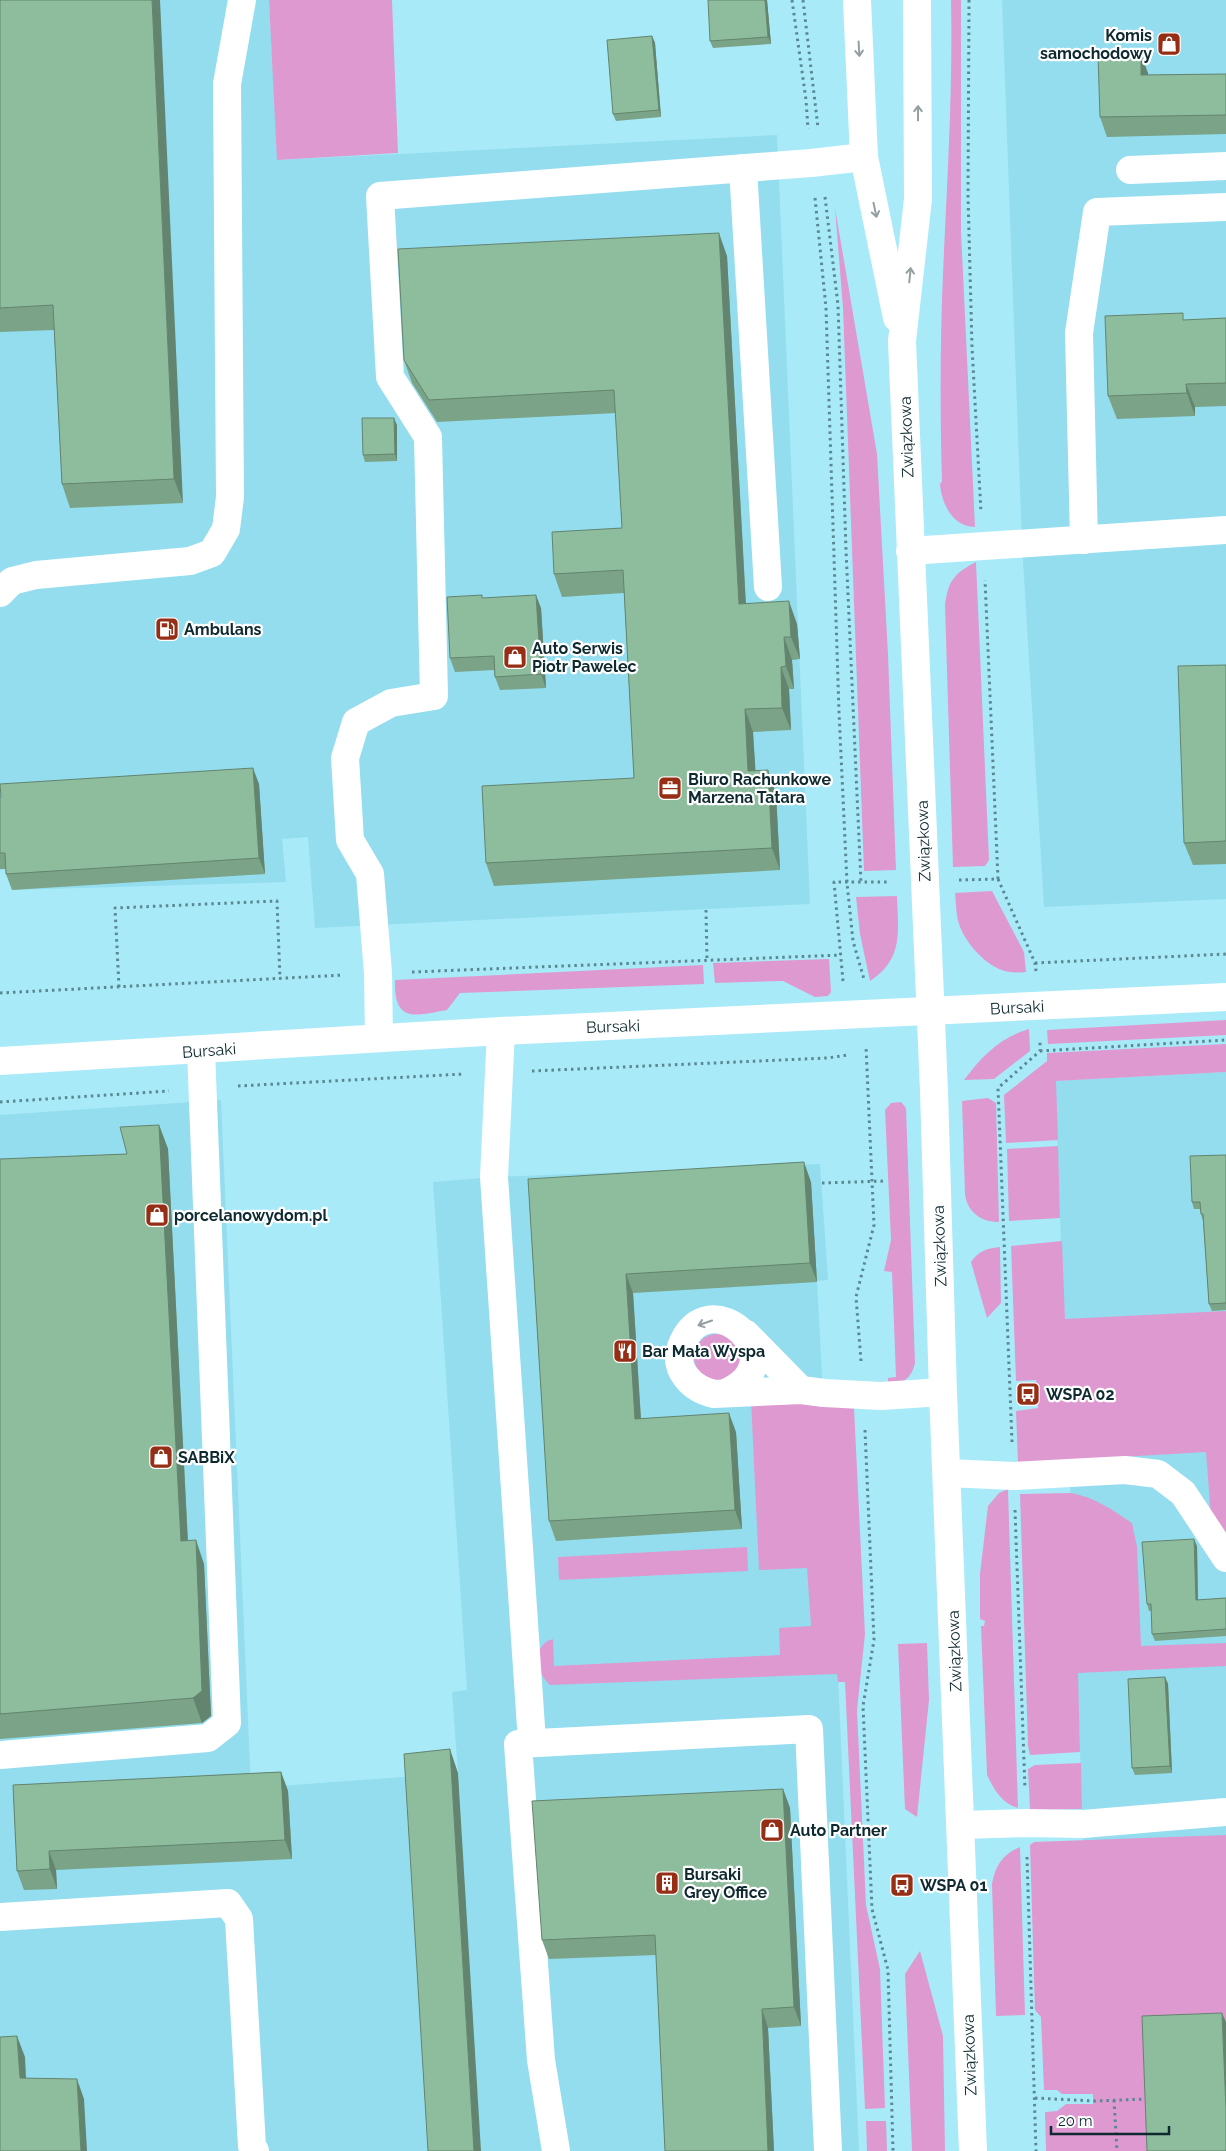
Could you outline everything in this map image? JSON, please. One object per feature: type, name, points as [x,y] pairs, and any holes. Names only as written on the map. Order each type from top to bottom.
[{"type":"street","points":[[0,593],[12,581],[36,576],[190,561],[212,553],[226,529],[230,497],[227,84],[242,0]]},
{"type":"street","name":"Związkowa","points":[[857,0],[864,157],[902,341]]},
{"type":"street","name":"Związkowa","points":[[917,0],[918,199],[902,341],[942,1314],[943,1392],[973,2151]]},
{"type":"street","points":[[379,1038],[378,974],[370,874],[350,840],[345,758],[356,722],[391,703],[434,696],[428,437],[390,377],[380,196],[816,163],[864,157]]},
{"type":"street","points":[[1130,170],[1226,166]]},
{"type":"street","points":[[743,168],[768,587]]},
{"type":"street","points":[[1084,540],[1078,333],[1098,212],[1226,207]]},
{"type":"street","points":[[910,551],[1226,530]]},
{"type":"street","name":"Bursaki","points":[[0,1061],[500,1031],[1226,997]]},
{"type":"street","points":[[500,1031],[494,1177],[532,1742]]},
{"type":"street","points":[[0,1755],[208,1738],[227,1723],[201,1050]]},
{"type":"street","points":[[801,1390],[742,1330],[733,1324],[722,1320],[711,1320],[700,1324],[684,1340],[680,1352],[680,1364],[685,1375],[692,1385],[702,1391],[714,1394],[801,1390],[864,1395],[943,1392]]},
{"type":"street","points":[[726,1393],[745,1381],[753,1361],[753,1350],[749,1339],[742,1330]]},
{"type":"street","points":[[947,1474],[1014,1476],[1125,1470],[1158,1474],[1183,1493],[1226,1558]]},
{"type":"street","points":[[556,2151],[541,2060],[518,1744],[809,1729],[828,2151]]},
{"type":"street","points":[[960,1825],[1083,1824],[1226,1812]]},
{"type":"street","points":[[0,1917],[228,1903],[239,1919],[252,2146],[255,2151]]},
{"type":"path","points":[[792,0],[838,305],[846,560],[861,883]]},
{"type":"path","points":[[803,0],[816,102],[816,163],[826,308],[839,712],[847,883],[853,941],[864,978],[874,1225],[856,1297],[864,1395],[874,1640],[864,1706],[864,1726],[872,1909],[888,1970],[893,2151]]},
{"type":"path","points":[[959,880],[998,879],[972,347],[968,205],[969,0]]},
{"type":"path","points":[[843,984],[834,882],[889,882]]},
{"type":"path","points":[[119,987],[115,908],[277,901],[280,979]]},
{"type":"path","points":[[706,910],[707,960]]},
{"type":"path","points":[[1035,963],[1226,954]]},
{"type":"path","points":[[0,994],[378,974],[841,955]]},
{"type":"path","points":[[1040,1051],[1226,1040]]},
{"type":"path","points":[[0,1102],[203,1088],[827,1058],[848,1055]]},
{"type":"path","points":[[822,1183],[885,1181]]},
{"type":"path","points":[[1035,2098],[1114,2100],[1150,2098]]},
{"type":"path","points":[[1114,2100],[1117,2151]]},
{"type":"shaded area","points":[[0,0],[269,0],[278,160],[777,135],[810,904],[315,928],[308,837],[282,839],[286,882],[12,890],[10,869],[0,870]]},
{"type":"shaded area","points":[[269,0],[392,0],[398,153],[277,160]]},
{"type":"shaded area","points":[[951,0],[961,0],[961,231],[975,527],[960,523],[949,512],[945,505],[940,483],[942,482],[941,325],[950,102]]},
{"type":"shaded area","points":[[1002,0],[1226,0],[1226,899],[1044,907],[1022,544]]},
{"type":"shaded area","points":[[835,208],[877,454],[888,654],[896,870],[864,871],[843,308]]},
{"type":"shaded area","points":[[976,562],[989,860],[985,866],[953,867],[945,605],[948,589],[954,578]]},
{"type":"shaded area","points":[[992,891],[1024,952],[1026,972],[1009,972],[999,969],[986,961],[965,938],[959,924],[955,893]]},
{"type":"shaded area","points":[[897,896],[898,932],[894,954],[881,972],[870,981],[860,934],[856,897]]},
{"type":"shaded area","points":[[829,959],[831,992],[828,996],[815,997],[783,981],[715,983],[713,963]]},
{"type":"shaded area","points":[[703,965],[704,984],[460,993],[447,1010],[425,1014],[408,1013],[402,1010],[398,1004],[396,994],[395,980]]},
{"type":"shaded area","points":[[1226,1020],[1226,1035],[1048,1044],[1047,1030]]},
{"type":"shaded area","points":[[1029,1029],[1030,1051],[994,1079],[964,1080],[992,1049],[1009,1037]]},
{"type":"shaded area","points":[[1226,1044],[1226,1072],[1056,1081],[1058,1140],[1006,1143],[1004,1095],[1047,1061],[1047,1053]]},
{"type":"shaded area","points":[[1226,1072],[1226,2151],[1095,2151],[1055,1081]]},
{"type":"shaded area","points":[[988,1098],[996,1103],[999,1222],[992,1222],[976,1215],[969,1206],[965,1194],[962,1101]]},
{"type":"shaded area","points":[[221,1100],[251,1788],[458,1773],[452,1692],[467,1690],[433,1182],[494,1177],[820,1164],[828,1280],[817,1281],[838,1674],[859,2151],[0,2151],[0,1115]]},
{"type":"shaded area","points":[[901,1102],[906,1108],[915,1363],[906,1380],[888,1387],[888,1378],[896,1377],[892,1272],[884,1271],[891,1240],[885,1110],[891,1103]]},
{"type":"shaded area","points":[[1058,1146],[1060,1218],[1009,1221],[1007,1149]]},
{"type":"shaded area","points":[[1062,1241],[1065,1319],[1226,1311],[1226,1543],[1211,1517],[1206,1452],[1018,1463],[1016,1411],[1038,1408],[1036,1380],[1016,1381],[1011,1246]]},
{"type":"shaded area","points":[[1000,1247],[1001,1303],[987,1318],[971,1262],[984,1251]]},
{"type":"shaded area","points":[[712,1334],[722,1334],[736,1344],[740,1357],[736,1370],[730,1376],[722,1380],[712,1380],[698,1370],[694,1362],[694,1352],[704,1338]]},
{"type":"shaded area","points":[[751,1400],[854,1408],[865,1634],[857,1710],[866,1905],[880,1969],[885,2108],[865,2109],[845,1682],[838,1682],[837,1674],[550,1685],[541,1674],[539,1667],[538,1660],[541,1647],[553,1639],[554,1666],[780,1655],[779,1628],[811,1626],[807,1568],[759,1570]]},
{"type":"shaded area","points":[[1008,1489],[1018,1808],[1003,1799],[995,1790],[987,1775],[981,1626],[984,1626],[985,1621],[980,1619],[980,1574],[988,1506],[999,1493]]},
{"type":"shaded area","points":[[1071,1493],[1095,1501],[1132,1523],[1137,1547],[1141,1646],[1226,1643],[1226,1666],[1078,1673],[1080,1752],[1030,1755],[1028,1746],[1020,1494]]},
{"type":"shaded area","points":[[747,1547],[748,1571],[559,1580],[558,1557]]},
{"type":"shaded area","points":[[927,1643],[929,1700],[917,1817],[905,1809],[898,1644]]},
{"type":"shaded area","points":[[1081,1763],[1082,1809],[1030,1810],[1028,1769],[1035,1765]]},
{"type":"shaded area","points":[[1226,1835],[1226,2151],[1046,2151],[1045,2112],[1057,2111],[1066,2104],[1093,2104],[1093,2094],[1062,2094],[1057,2090],[1044,2090],[1041,2017],[1035,2010],[1030,1845],[1034,1842]]},
{"type":"shaded area","points":[[1020,1847],[1025,2015],[996,2016],[992,1884],[995,1872],[1004,1857]]},
{"type":"shaded area","points":[[920,1951],[943,2036],[945,2151],[912,2151],[905,1974]]},
{"type":"shaded area","points":[[866,2121],[886,2121],[887,2151],[867,2151]]},
{"type":"building","points":[[0,0],[152,0],[174,479],[62,484],[53,305],[0,308]]},
{"type":"building","points":[[708,0],[765,0],[768,37],[710,41]]},
{"type":"building","points":[[652,36],[659,110],[613,114],[607,40]]},
{"type":"building","points":[[1141,54],[1141,75],[1226,74],[1226,115],[1100,117],[1098,55]]},
{"type":"building","points":[[719,233],[739,604],[789,601],[791,637],[784,637],[786,666],[781,667],[782,708],[745,709],[748,771],[768,770],[772,848],[486,863],[482,786],[634,778],[623,570],[554,574],[552,532],[622,528],[614,390],[429,400],[404,360],[398,249]]},
{"type":"building","points":[[1183,313],[1183,320],[1226,318],[1226,383],[1186,384],[1187,393],[1108,396],[1105,316]]},
{"type":"building","points":[[362,418],[394,418],[395,454],[363,455]]},
{"type":"building","points":[[482,595],[482,598],[536,595],[541,674],[495,677],[494,656],[450,658],[447,597]]},
{"type":"building","points":[[1226,665],[1226,841],[1184,843],[1178,666]]},
{"type":"building","points":[[253,768],[259,858],[6,874],[5,853],[0,853],[0,784]]},
{"type":"building","points":[[159,1125],[181,1541],[196,1540],[202,1691],[193,1698],[0,1714],[0,1159],[127,1154],[120,1127]]},
{"type":"building","points":[[1226,1155],[1226,1303],[1209,1304],[1203,1214],[1201,1214],[1200,1202],[1192,1202],[1190,1156]]},
{"type":"building","points":[[804,1162],[810,1263],[626,1274],[635,1419],[729,1413],[735,1510],[549,1521],[528,1179]]},
{"type":"building","points":[[1194,1539],[1196,1600],[1226,1598],[1226,1629],[1152,1634],[1151,1604],[1147,1604],[1142,1542]]},
{"type":"building","points":[[1165,1677],[1170,1766],[1132,1768],[1128,1679]]},
{"type":"building","points":[[450,1749],[474,2151],[428,2151],[404,1754]]},
{"type":"building","points":[[281,1772],[285,1840],[49,1851],[50,1869],[17,1871],[13,1785]]},
{"type":"building","points":[[783,1789],[794,2007],[762,2009],[768,2151],[665,2151],[655,1935],[542,1940],[532,1801]]},
{"type":"building","points":[[1222,2013],[1226,2151],[1147,2151],[1142,2016]]},
{"type":"building","points":[[17,2036],[20,2078],[77,2079],[81,2151],[0,2151],[0,2037]]},
{"type":"place","name":"Komis samochodowy","points":[[1169,44]]},
{"type":"place","name":"Ambulans","points":[[167,629]]},
{"type":"place","name":"Auto Serwis Piotr Pawelec","points":[[515,657]]},
{"type":"place","name":"Biuro Rachunkowe Marzena Tatara","points":[[670,788]]},
{"type":"place","name":"porcelanowydom.pl","points":[[157,1215]]},
{"type":"place","name":"Bar Mała Wyspa","points":[[625,1351]]},
{"type":"place","name":"WSPA 02","points":[[1028,1394]]},
{"type":"place","name":"SABBiX","points":[[161,1457]]},
{"type":"place","name":"Auto Partner","points":[[772,1830]]},
{"type":"place","name":"Bursaki Grey Office","points":[[667,1883]]},
{"type":"place","name":"WSPA 01","points":[[902,1885]]}]
